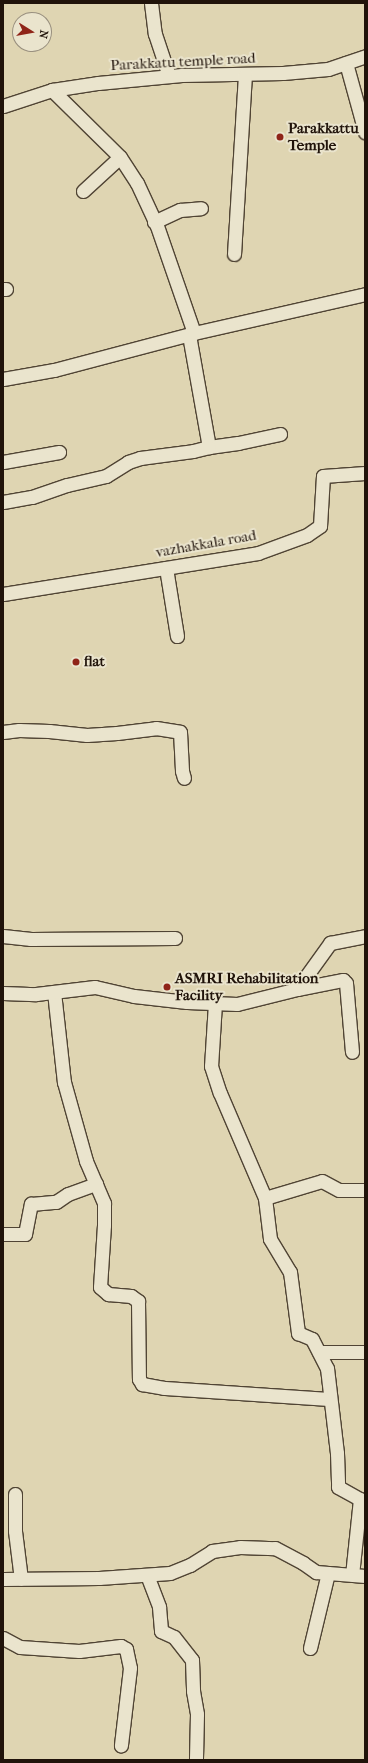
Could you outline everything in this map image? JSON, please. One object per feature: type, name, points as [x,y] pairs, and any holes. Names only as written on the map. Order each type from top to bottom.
[{"type":"street","points":[[151,3],[155,34],[169,76]]},
{"type":"street","name":"Parakkatu temple road","points":[[3,106],[52,90],[98,83],[169,76],[283,73],[328,69],[365,56]]},
{"type":"street","points":[[346,63],[365,132]]},
{"type":"street","points":[[234,254],[246,74]]},
{"type":"street","points":[[52,90],[120,157],[137,183],[154,222],[192,334],[208,447]]},
{"type":"street","points":[[83,190],[120,157]]},
{"type":"street","points":[[154,222],[180,210],[201,208]]},
{"type":"street","points":[[3,379],[54,370],[192,334],[365,294]]},
{"type":"street","points":[[3,502],[32,497],[68,485],[106,476],[128,462],[140,458],[193,451],[280,434]]},
{"type":"street","points":[[3,462],[60,452]]},
{"type":"street","name":"vazhakkala road","points":[[3,594],[258,553],[307,534],[320,526],[323,476],[365,473]]},
{"type":"street","points":[[166,568],[177,636]]},
{"type":"street","points":[[3,732],[41,730],[86,735],[156,728],[180,732],[182,771],[184,778]]},
{"type":"street","points":[[3,936],[31,939],[175,938]]},
{"type":"street","points":[[297,989],[330,943],[365,936]]},
{"type":"street","points":[[3,993],[36,994],[95,988],[134,996],[237,1004],[297,989],[343,980],[346,983],[352,1052]]},
{"type":"street","points":[[54,992],[64,1082],[86,1162],[104,1203],[100,1287],[108,1294],[131,1296],[138,1301],[139,1379],[142,1384],[172,1389],[330,1399]]},
{"type":"street","points":[[3,1579],[170,1574],[190,1565],[212,1551],[240,1547],[275,1548],[316,1572],[358,1576],[362,1499],[338,1487],[337,1453],[327,1368],[312,1339],[298,1333],[290,1272],[270,1239],[265,1198],[220,1093],[211,1066],[215,1003]]},
{"type":"street","points":[[265,1198],[322,1181],[338,1190],[365,1190]]},
{"type":"street","points":[[3,1234],[25,1234],[31,1204],[56,1202],[68,1194],[96,1184]]},
{"type":"street","points":[[319,1352],[365,1352]]},
{"type":"street","points":[[16,1494],[15,1531],[21,1579]]},
{"type":"street","points":[[310,1648],[328,1573]]},
{"type":"street","points":[[147,1575],[159,1607],[161,1630],[174,1637],[192,1660],[193,1691],[197,1714],[196,1759]]},
{"type":"street","points":[[3,1638],[20,1647],[80,1651],[121,1646],[126,1649],[130,1668],[121,1745]]},
{"type":"place","name":"Parakkattu Temple","points":[[280,137]]},
{"type":"place","name":"flat","points":[[76,662]]},
{"type":"place","name":"ASMRI Rehabilitation Facility","points":[[167,987]]}]
